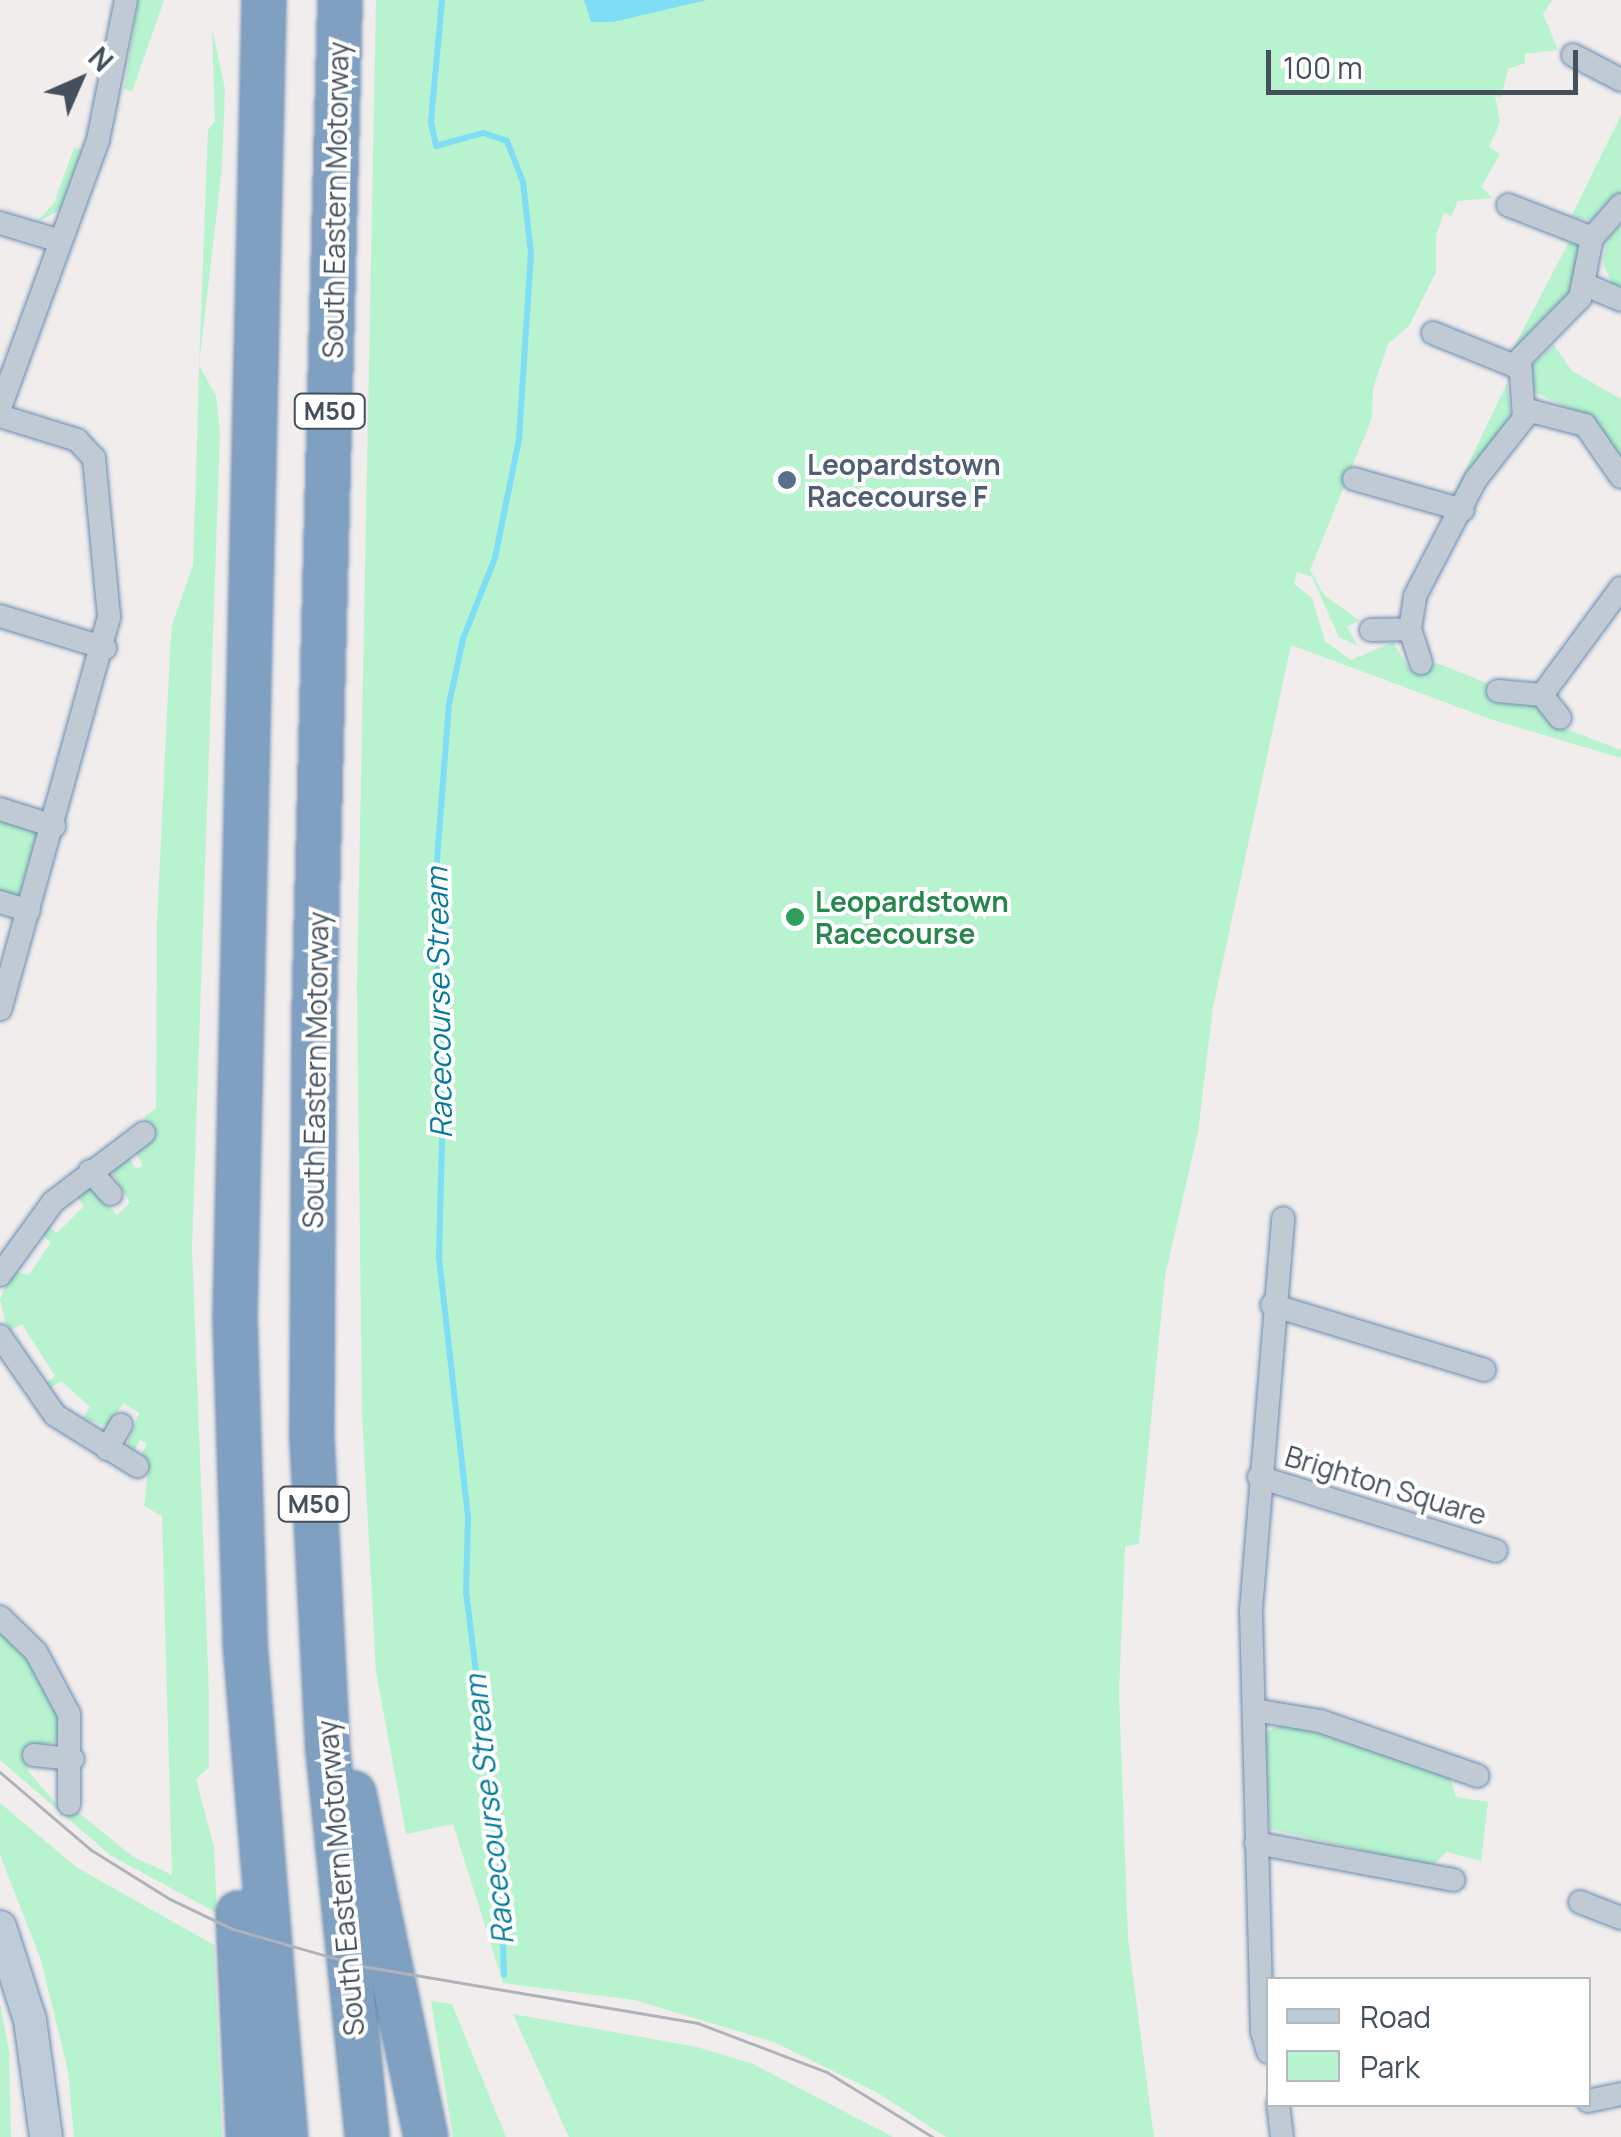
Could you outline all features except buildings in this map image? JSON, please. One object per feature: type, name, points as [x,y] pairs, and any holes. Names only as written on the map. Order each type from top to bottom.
[{"type":"highway","name":"M50","points":[[264,0],[235,1204],[238,1485],[263,1904],[286,2137]]},
{"type":"highway","name":"South Eastern Motorway","points":[[340,0],[312,1204],[314,1552],[341,1919],[367,2137]]},
{"type":"highway","points":[[244,784],[228,840],[218,1334],[248,2137]]},
{"type":"highway","points":[[319,870],[331,1019],[329,1434],[336,1668],[352,1788],[426,2137]]},
{"type":"street","points":[[0,408],[111,94],[126,0]]},
{"type":"street","points":[[1573,55],[1621,80]]},
{"type":"street","points":[[1508,204],[1592,238]]},
{"type":"street","points":[[1517,367],[1586,285],[1592,238],[1621,205]]},
{"type":"street","points":[[0,223],[60,241]]},
{"type":"street","points":[[1586,285],[1621,300]]},
{"type":"street","points":[[1432,333],[1517,367]]},
{"type":"street","points":[[1421,663],[1410,629],[1415,596],[1476,479],[1527,410],[1517,367]]},
{"type":"street","points":[[1527,410],[1585,425],[1621,478]]},
{"type":"street","points":[[0,416],[77,440],[94,458],[109,617],[106,648],[0,1008]]},
{"type":"street","points":[[1354,480],[1463,510]]},
{"type":"street","points":[[1542,696],[1621,588]]},
{"type":"street","points":[[0,616],[106,648]]},
{"type":"street","points":[[1372,630],[1410,629]]},
{"type":"street","points":[[1498,691],[1542,696],[1560,718]]},
{"type":"street","points":[[0,809],[54,826]]},
{"type":"street","points":[[0,902],[29,911]]},
{"type":"street","points":[[0,1274],[40,1217],[90,1171],[144,1133]]},
{"type":"street","points":[[90,1171],[111,1194]]},
{"type":"street","name":"Brighton Square","points":[[1266,2017],[1256,1843],[1252,1610],[1258,1477],[1283,1218]]},
{"type":"street","points":[[1272,1305],[1484,1370]]},
{"type":"street","points":[[0,1336],[40,1401],[137,1466]]},
{"type":"street","points":[[107,1449],[121,1425]]},
{"type":"street","name":"Brighton Square","points":[[1258,1477],[1496,1551]]},
{"type":"street","points":[[0,1617],[32,1646],[54,1678],[68,1714],[73,1760],[69,1804]]},
{"type":"street","points":[[1254,1710],[1320,1722],[1478,1776]]},
{"type":"street","points":[[34,1755],[73,1760]]},
{"type":"street","points":[[1256,1843],[1454,1880]]},
{"type":"street","points":[[1580,1902],[1621,1918]]},
{"type":"street","points":[[0,1928],[30,2020],[46,2137]]},
{"type":"street","points":[[1591,2100],[1621,2094]]},
{"type":"street","points":[[1278,2107],[1282,2137]]},
{"type":"green space","points":[[138,0],[164,0],[132,92],[124,89]]},
{"type":"green space","name":"Leopardstown Racecourse","points":[[376,0],[1552,0],[1543,14],[1558,50],[1525,54],[1525,63],[1508,69],[1501,98],[1495,96],[1500,122],[1489,147],[1500,154],[1481,187],[1493,198],[1458,201],[1451,216],[1444,213],[1436,235],[1436,272],[1409,326],[1388,344],[1373,388],[1372,418],[1310,570],[1324,595],[1359,620],[1347,627],[1358,646],[1339,637],[1312,577],[1297,572],[1294,584],[1312,598],[1325,641],[1351,660],[1393,642],[1409,669],[1437,663],[1534,702],[1553,724],[1621,750],[1621,758],[1493,720],[1291,645],[1213,1007],[1198,1132],[1165,1276],[1139,1544],[1125,1546],[1119,1692],[1128,1938],[1154,2137],[946,2137],[878,2093],[774,2042],[634,2000],[503,1983],[453,1824],[406,1834],[376,1672],[362,1413],[357,985]]},
{"type":"green space","points":[[212,28],[225,89],[222,167],[199,365],[208,130],[215,121]]},
{"type":"green space","points":[[1621,115],[1621,197],[1591,220],[1571,217]]},
{"type":"green space","points":[[74,148],[82,150],[60,210],[37,222],[54,203]]},
{"type":"green space","points":[[1621,224],[1621,290],[1612,285],[1603,263],[1607,240]]},
{"type":"green space","points":[[1572,236],[1580,248],[1573,292],[1512,351]]},
{"type":"green space","points":[[1554,345],[1572,371],[1621,399],[1621,465],[1586,416],[1534,392],[1531,366]]},
{"type":"green space","points":[[199,365],[216,396],[220,430],[192,1247],[209,1695],[209,1767],[196,1779],[214,1847],[217,1913],[110,1855],[0,1760],[0,1627],[24,1651],[61,1718],[58,1742],[31,1746],[28,1771],[61,1809],[78,1812],[132,1856],[172,1875],[162,1516],[144,1506],[149,1462],[141,1454],[147,1444],[140,1440],[134,1451],[127,1444],[139,1413],[124,1403],[106,1426],[83,1418],[90,1407],[61,1381],[49,1389],[45,1384],[55,1376],[22,1324],[11,1330],[6,1325],[0,1299],[12,1271],[29,1275],[51,1242],[39,1234],[46,1224],[57,1233],[84,1206],[76,1196],[89,1186],[117,1215],[130,1203],[111,1170],[128,1157],[136,1169],[143,1166],[136,1152],[147,1146],[145,1116],[156,1109],[157,923],[170,651],[172,625],[193,565]]},
{"type":"green space","points":[[1507,383],[1511,418],[1457,493],[1438,491],[1455,492]]},
{"type":"green space","points":[[0,819],[38,833],[19,895],[0,893]]},
{"type":"green space","points":[[1287,1723],[1450,1777],[1456,1797],[1488,1802],[1481,1861],[1447,1852],[1432,1866],[1270,1829],[1265,1732]]},
{"type":"green space","points":[[0,1803],[76,1867],[214,1945],[222,2137],[74,2137],[68,2071],[41,1960],[0,1855]]},
{"type":"green space","points":[[431,2001],[452,2004],[506,2137],[453,2137]]},
{"type":"green space","points":[[0,2003],[9,2051],[11,2137],[0,2137]]},
{"type":"green space","points":[[513,2014],[697,2047],[753,2064],[893,2137],[569,2137]]},
{"type":"water","points":[[584,0],[707,0],[613,22],[591,22]]},
{"type":"waterway","name":"Racecourse Stream","points":[[442,0],[431,122],[436,146],[483,133],[507,141],[523,182],[531,253],[519,439],[495,558],[463,639],[449,704],[434,900],[444,1064],[439,1258],[468,1517],[466,1591],[501,1875],[504,1975]]},
{"type":"tram line","points":[[0,1772],[90,1849],[170,1899],[233,1929],[362,1966],[698,2023],[827,2072],[933,2137]]},
{"type":"place","name":"Leopardstown Racecourse F","points":[[787,480]]},
{"type":"place","name":"Leopardstown Racecourse","points":[[795,917]]}]
